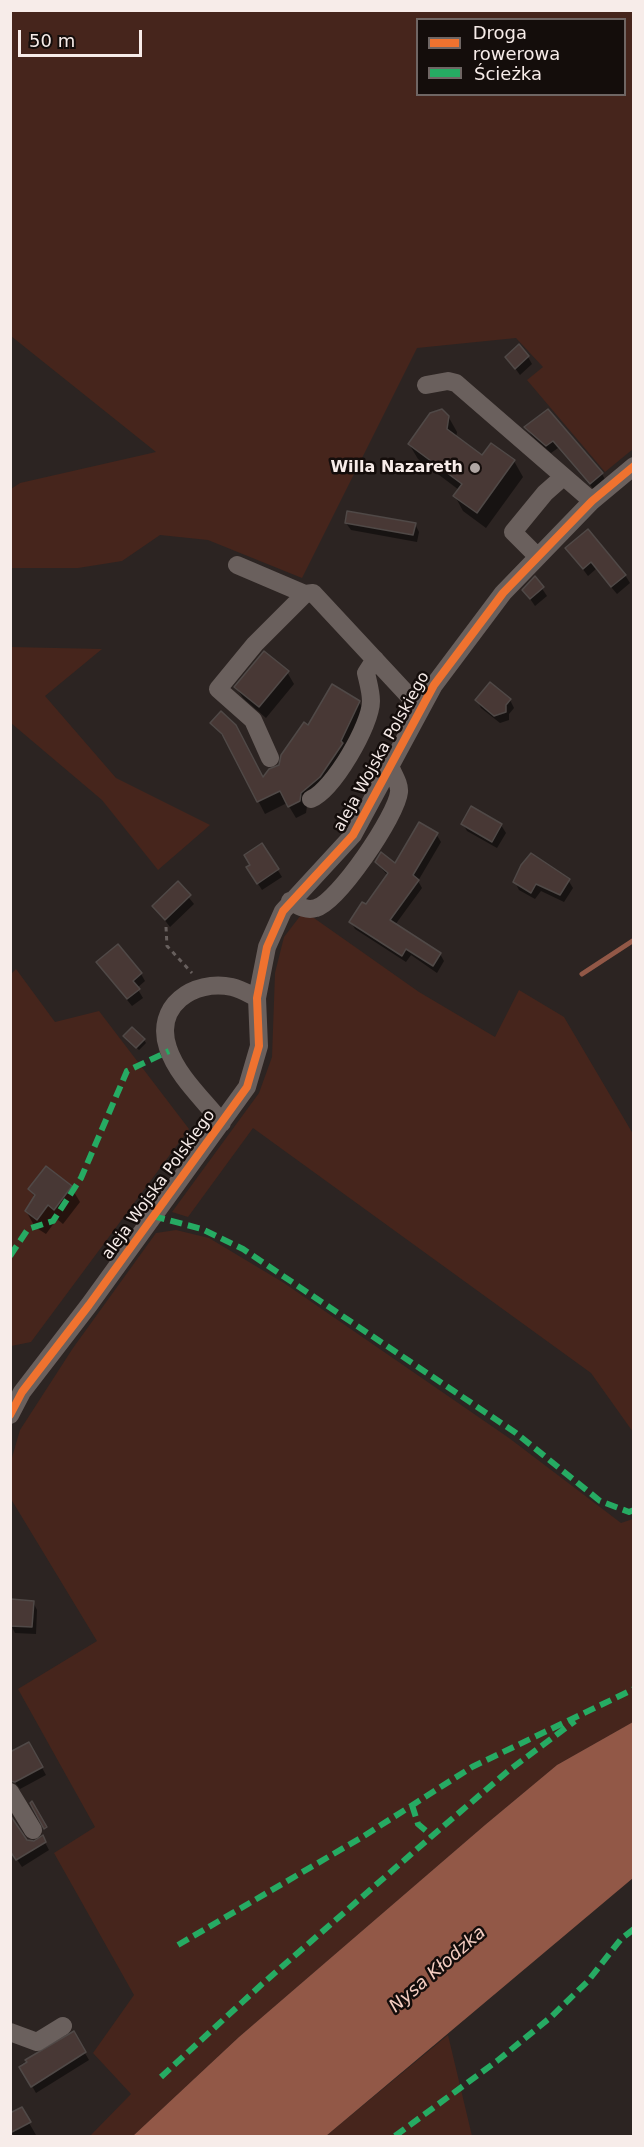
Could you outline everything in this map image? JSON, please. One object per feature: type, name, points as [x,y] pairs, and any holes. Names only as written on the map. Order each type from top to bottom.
[{"type":"street","points":[[426,385],[448,381],[456,383],[562,478],[592,501]]},
{"type":"street","name":"aleja Wojska Polskiego","points":[[10,1415],[16,1388],[89,1305],[247,1087],[255,1063],[260,1021],[257,998],[267,947],[277,921],[290,901],[324,869],[353,835],[420,708],[472,633],[537,556],[592,501],[633,468]]},
{"type":"street","points":[[537,556],[513,532],[545,493],[562,478]]},
{"type":"street","points":[[237,565],[305,594],[312,593],[420,708]]},
{"type":"street","points":[[270,758],[253,720],[218,689],[255,644],[305,594]]},
{"type":"street","points":[[311,800],[321,795],[350,754],[369,712],[371,701],[366,673],[375,659]]},
{"type":"street","points":[[290,901],[306,909],[318,908],[330,900],[355,869],[396,804],[400,790],[390,766]]},
{"type":"street","points":[[222,1123],[185,1077],[169,1051],[165,1024],[176,1001],[186,993],[201,987],[231,987],[257,998]]},
{"type":"street","points":[[10,1791],[33,1830]]},
{"type":"street","points":[[10,2032],[37,2042],[63,2026]]},
{"type":"path","points":[[166,927],[167,946],[195,977]]},
{"type":"shaded area","points":[[11,10],[633,11],[633,449],[605,472],[527,380],[543,367],[516,338],[417,348],[302,578],[208,540],[160,535],[122,561],[78,568],[11,568],[11,489],[20,483],[156,452],[11,336]]},
{"type":"shaded area","points":[[11,647],[102,649],[45,696],[116,778],[210,825],[158,870],[102,800],[11,723]]},
{"type":"shaded area","points":[[304,911],[419,992],[495,1037],[519,990],[564,1017],[633,1134],[633,1432],[591,1373],[253,1128],[188,1217],[172,1212],[259,1093],[272,1057],[275,973],[284,937]]},
{"type":"shaded area","points":[[16,969],[55,1022],[99,1011],[189,1129],[31,1342],[11,1346],[10,975]]},
{"type":"shaded area","points":[[176,1230],[209,1238],[284,1283],[509,1438],[621,1523],[633,1519],[633,1722],[557,1765],[239,2037],[133,2136],[90,2136],[131,2094],[93,2053],[134,1995],[54,1853],[95,1827],[18,1689],[97,1641],[11,1499],[11,1461],[20,1430],[73,1348],[156,1233]]},
{"type":"shaded area","points":[[448,2035],[472,2136],[326,2136]]},
{"type":"water","name":"Nysa Kłodzka","points":[[633,1722],[633,1878],[326,2136],[133,2136],[239,2037],[557,1765]]},
{"type":"building","points":[[519,344],[529,356],[515,369],[505,357]]},
{"type":"building","name":"Willa Nazareth","points":[[442,409],[449,416],[447,429],[482,455],[491,443],[515,460],[477,513],[453,496],[462,484],[408,444],[430,413]]},
{"type":"building","points":[[548,409],[603,473],[590,484],[553,441],[546,446],[524,427]]},
{"type":"building","points":[[347,511],[416,523],[413,535],[345,523]]},
{"type":"building","points":[[588,529],[626,575],[611,587],[591,562],[583,569],[565,548]]},
{"type":"building","points":[[535,576],[544,587],[530,599],[522,590]]},
{"type":"building","points":[[264,651],[289,671],[259,707],[234,687]]},
{"type":"building","points":[[490,682],[511,699],[506,705],[506,712],[494,716],[475,700]]},
{"type":"building","points":[[332,684],[360,701],[341,741],[343,743],[320,777],[301,793],[300,801],[288,807],[280,791],[257,802],[222,734],[210,723],[221,711],[236,725],[263,777],[269,769],[279,765],[281,755],[304,722],[308,725]]},
{"type":"building","points":[[471,806],[502,824],[492,842],[461,824]]},
{"type":"building","points":[[419,822],[438,833],[413,875],[419,880],[390,920],[441,953],[433,966],[406,949],[402,956],[349,922],[362,902],[366,904],[388,873],[375,862],[381,852],[395,863]]},
{"type":"building","points":[[262,843],[279,869],[257,884],[246,867],[250,865],[244,855]]},
{"type":"building","points":[[531,853],[570,879],[560,895],[536,884],[531,893],[513,882],[521,865]]},
{"type":"building","points":[[178,881],[191,895],[165,920],[152,906]]},
{"type":"building","points":[[118,944],[142,973],[133,981],[140,989],[127,999],[96,962]]},
{"type":"building","points":[[132,1027],[145,1039],[136,1048],[123,1036]]},
{"type":"building","points":[[46,1166],[72,1186],[54,1210],[48,1205],[37,1220],[25,1211],[35,1195],[28,1189]]},
{"type":"building","points":[[11,1599],[34,1601],[32,1627],[10,1626]]},
{"type":"building","points":[[29,1742],[43,1767],[15,1782],[10,1781],[10,1752]]},
{"type":"building","points":[[32,1801],[47,1827],[44,1829],[30,1803]]},
{"type":"building","points":[[10,1815],[27,1840],[34,1841],[43,1835],[46,1842],[16,1860],[10,1851]]},
{"type":"building","points":[[74,2031],[86,2052],[31,2087],[19,2067],[27,2062],[25,2060]]},
{"type":"building","points":[[22,2107],[31,2122],[10,2133],[10,2113]]},
{"type":"waterway","points":[[582,974],[634,940]]},
{"type":"marked path","points":[[10,1256],[28,1229],[53,1221],[81,1178],[127,1071],[169,1051]]},
{"type":"marked path","points":[[153,1216],[202,1229],[243,1249],[516,1433],[600,1501],[629,1512],[634,1510]]},
{"type":"marked path","points":[[178,1945],[364,1836],[472,1767],[634,1689]]},
{"type":"marked path","points":[[412,1805],[418,1824],[432,1836],[508,1771],[575,1721]]},
{"type":"marked path","points":[[161,2077],[261,1985],[432,1836]]},
{"type":"marked path","points":[[395,2136],[497,2061],[551,2017],[588,1981],[621,1939],[634,1929]]},
{"type":"cycle path","points":[[10,1415],[22,1392],[89,1305],[247,1087],[259,1046],[257,998],[267,947],[283,911],[353,835],[434,685],[503,593],[592,501],[634,466]]},
{"type":"place","name":"Willa Nazareth","points":[[475,468]]}]
